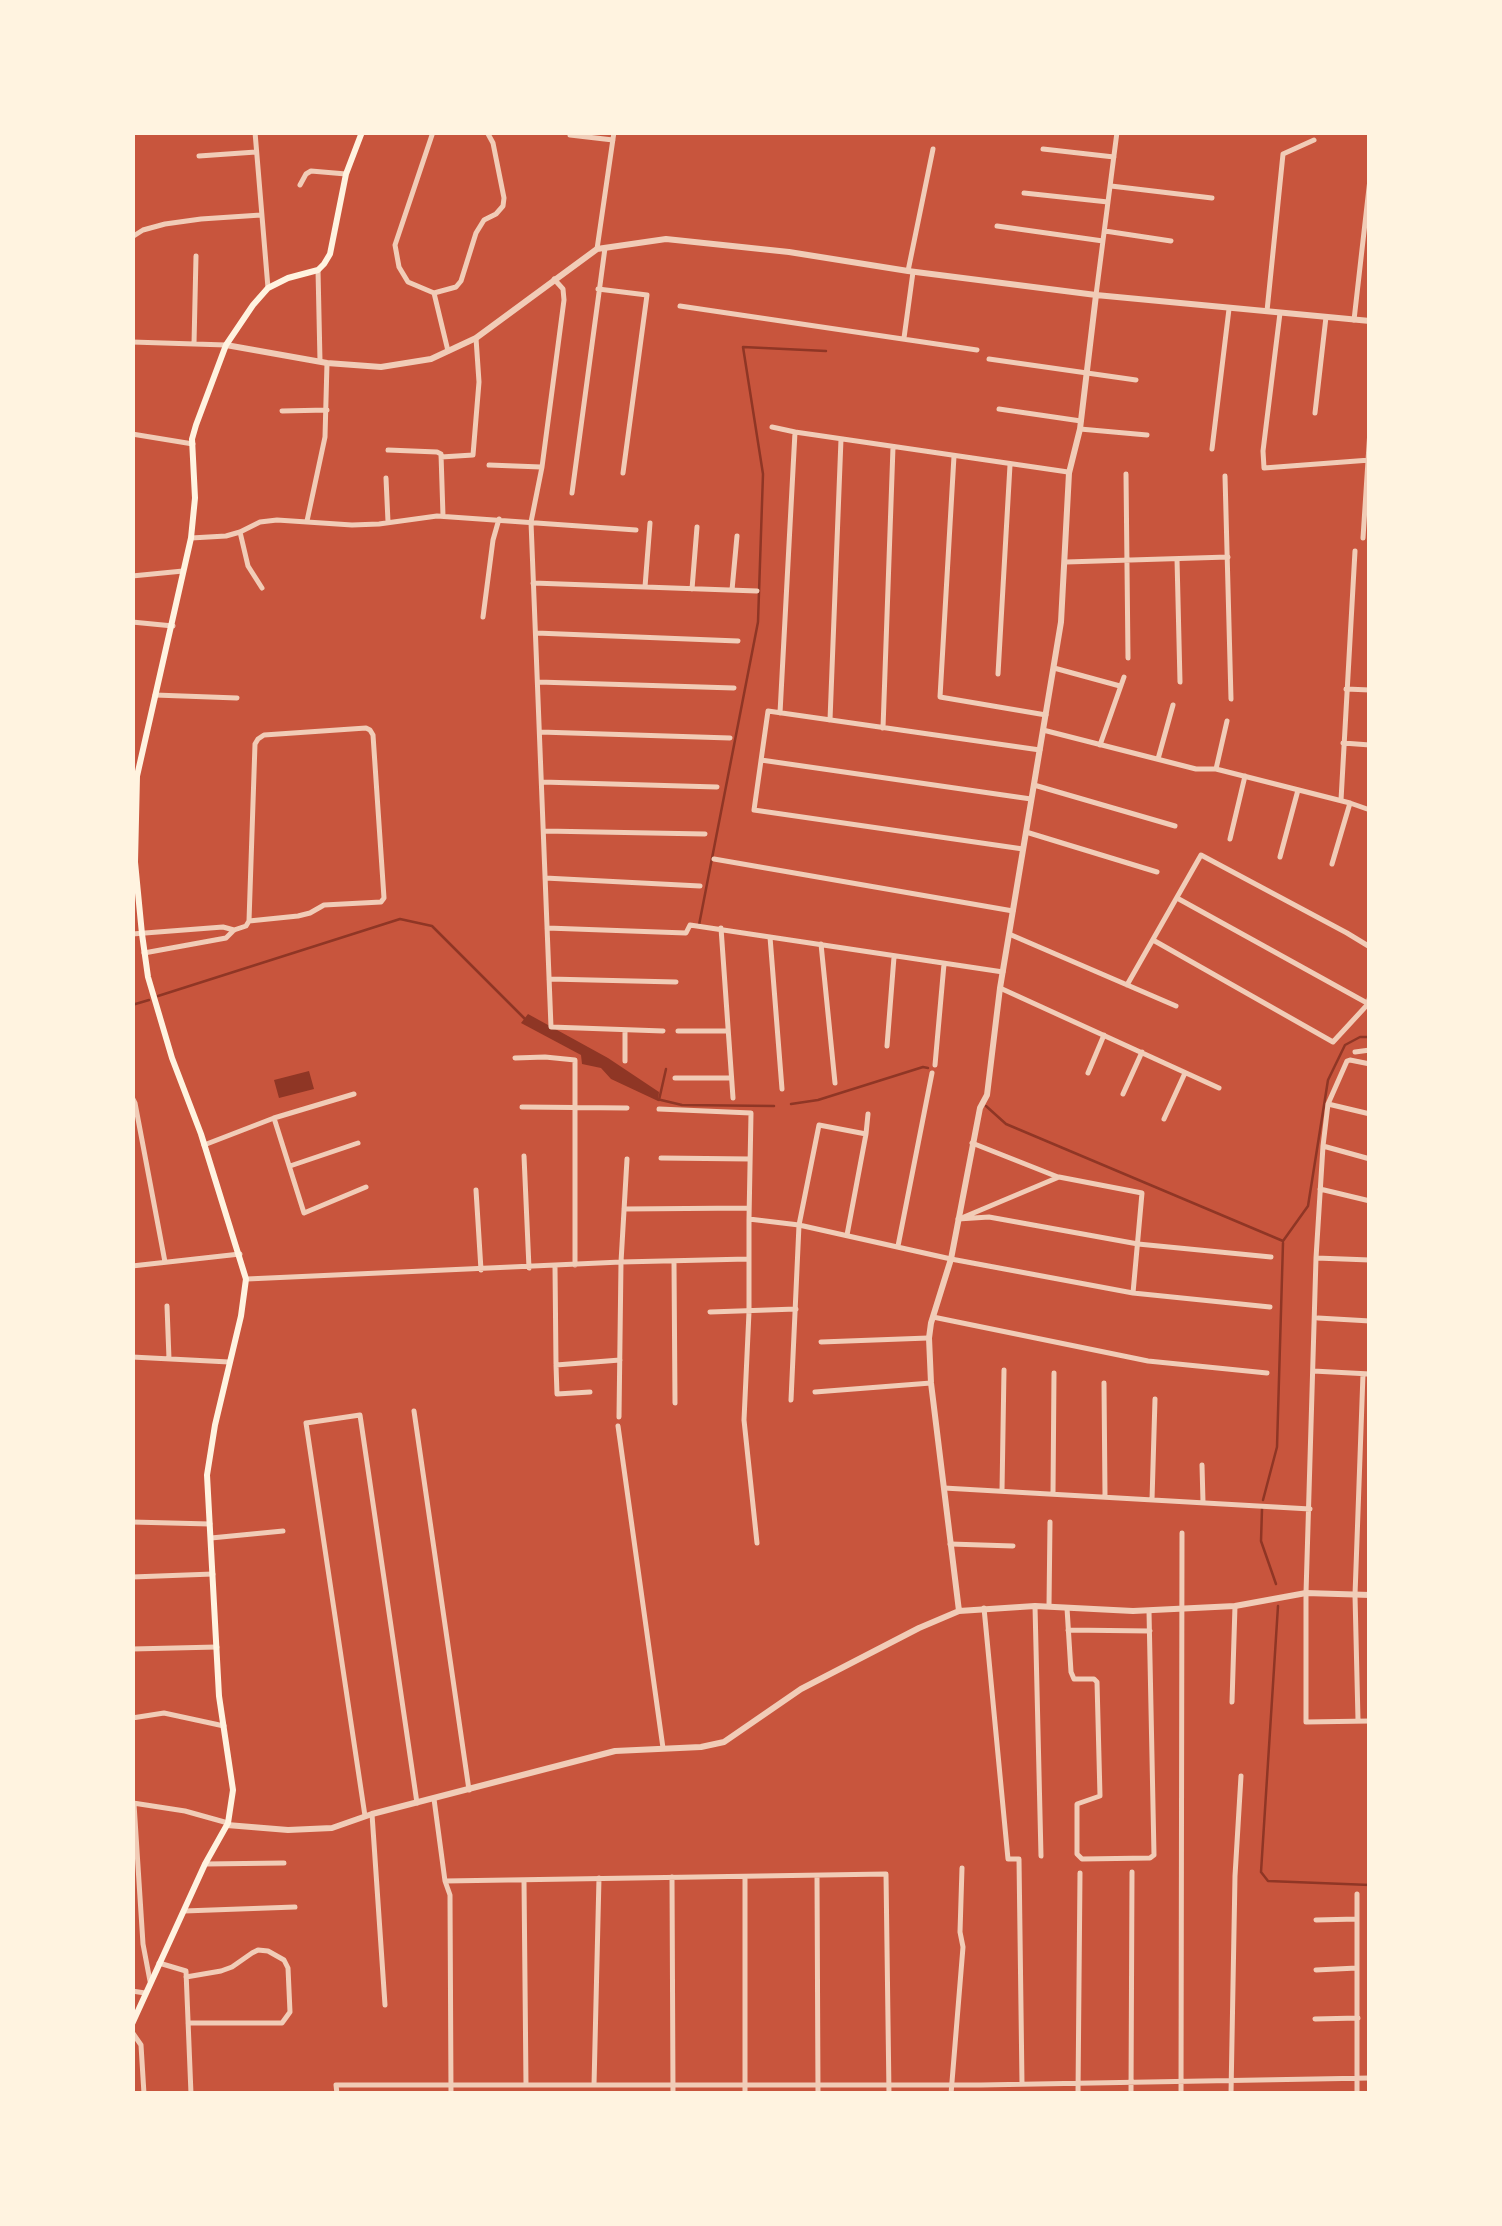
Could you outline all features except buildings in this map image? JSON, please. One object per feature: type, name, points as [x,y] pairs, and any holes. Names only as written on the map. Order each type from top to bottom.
[{"type":"main road","points":[[132,2024],[205,1864],[228,1824],[233,1790],[217,1647],[207,1475],[215,1424],[242,1316],[246,1279],[204,1144],[172,1058],[137,934],[137,776],[192,538],[192,444],[196,425],[226,345],[268,288],[318,270],[330,254],[346,174],[362,132]]},
{"type":"street","points":[[255,132],[268,288]]},
{"type":"street","points":[[433,132],[394,245],[408,282],[434,294],[456,287],[461,281],[476,233],[484,220],[503,206],[494,143],[487,132]]},
{"type":"street","points":[[960,1611],[931,1383],[929,1338],[951,1259],[980,1108],[987,1095],[1000,988],[1054,668],[1066,562],[1069,472],[1081,425],[1117,132]]},
{"type":"street","points":[[570,135],[614,136],[572,493]]},
{"type":"street","points":[[1266,312],[1283,154],[1314,140]]},
{"type":"street","points":[[904,339],[911,272],[933,149]]},
{"type":"street","points":[[1043,149],[1114,157]]},
{"type":"street","points":[[199,156],[256,152]]},
{"type":"street","points":[[300,185],[311,172],[346,174]]},
{"type":"street","points":[[1354,320],[1370,179]]},
{"type":"street","points":[[1110,186],[1212,198]]},
{"type":"street","points":[[1024,193],[1108,202]]},
{"type":"street","points":[[132,236],[164,224],[262,215]]},
{"type":"street","points":[[997,226],[1103,240]]},
{"type":"street","points":[[1104,230],[1171,241]]},
{"type":"street","points":[[132,342],[226,345],[381,368],[431,358],[476,338],[601,247],[666,239],[1096,295],[1370,322]]},
{"type":"street","points":[[194,344],[196,256]]},
{"type":"street","points":[[307,521],[325,437],[318,270]]},
{"type":"street","points":[[554,279],[563,289],[564,300],[532,522],[551,1027],[662,1031]]},
{"type":"street","points":[[598,289],[647,295],[623,473]]},
{"type":"street","points":[[434,294],[448,350]]},
{"type":"street","points":[[680,306],[977,350]]},
{"type":"street","points":[[1212,449],[1229,308]]},
{"type":"street","points":[[1280,313],[1264,468],[1368,460]]},
{"type":"street","points":[[1315,414],[1326,317]]},
{"type":"street","points":[[388,450],[473,455],[479,382],[476,338]]},
{"type":"street","points":[[989,359],[1136,380]]},
{"type":"street","points":[[999,409],[1147,435]]},
{"type":"street","points":[[282,410],[326,410]]},
{"type":"street","points":[[772,427],[1069,472]]},
{"type":"street","points":[[1363,538],[1370,430]]},
{"type":"street","points":[[780,713],[795,432]]},
{"type":"street","points":[[132,434],[192,444]]},
{"type":"street","points":[[830,720],[841,439]]},
{"type":"street","points":[[883,728],[893,447]]},
{"type":"street","points":[[442,456],[442,516]]},
{"type":"street","points":[[954,456],[940,697],[1046,715]]},
{"type":"street","points":[[489,465],[542,467]]},
{"type":"street","points":[[998,674],[1010,465]]},
{"type":"street","points":[[1126,474],[1128,658]]},
{"type":"street","points":[[1225,476],[1230,699]]},
{"type":"street","points":[[386,478],[388,522]]},
{"type":"street","points":[[192,538],[226,536],[260,522],[277,520],[352,525],[442,516],[636,530]]},
{"type":"street","points":[[483,617],[499,519]]},
{"type":"street","points":[[645,587],[650,522]]},
{"type":"street","points":[[692,589],[697,527]]},
{"type":"street","points":[[240,532],[248,566],[262,588]]},
{"type":"street","points":[[732,590],[737,536]]},
{"type":"street","points":[[1341,800],[1355,551]]},
{"type":"street","points":[[1066,562],[1228,557]]},
{"type":"street","points":[[1177,559],[1180,682]]},
{"type":"street","points":[[132,576],[183,571]]},
{"type":"street","points":[[533,583],[757,591]]},
{"type":"street","points":[[132,622],[172,626]]},
{"type":"street","points":[[536,633],[738,640]]},
{"type":"street","points":[[1054,668],[1120,686]]},
{"type":"street","points":[[1100,744],[1124,677]]},
{"type":"street","points":[[538,682],[734,688]]},
{"type":"street","points":[[1346,689],[1370,690]]},
{"type":"street","points":[[156,695],[237,698]]},
{"type":"street","points":[[1158,759],[1173,704]]},
{"type":"street","points":[[1024,848],[754,810],[768,711],[1040,750]]},
{"type":"street","points":[[1216,769],[1228,721]]},
{"type":"street","points":[[144,952],[226,938],[249,921],[255,744],[264,735],[370,730],[374,735],[384,898],[381,902],[324,904],[310,913],[249,921]]},
{"type":"street","points":[[1043,730],[1196,769],[1245,776],[1370,810]]},
{"type":"street","points":[[540,732],[730,738]]},
{"type":"street","points":[[1343,743],[1370,745]]},
{"type":"street","points":[[761,760],[1032,799]]},
{"type":"street","points":[[1230,839],[1245,776]]},
{"type":"street","points":[[542,782],[717,787]]},
{"type":"street","points":[[1034,785],[1175,826]]},
{"type":"street","points":[[1280,857],[1298,790]]},
{"type":"street","points":[[1332,864],[1350,803]]},
{"type":"street","points":[[544,831],[704,834]]},
{"type":"street","points":[[1026,832],[1157,872]]},
{"type":"street","points":[[1127,985],[1201,855],[1370,948]]},
{"type":"street","points":[[714,859],[1013,910]]},
{"type":"street","points":[[546,878],[700,886]]},
{"type":"street","points":[[1177,898],[1368,1004]]},
{"type":"street","points":[[548,928],[686,934],[690,925],[1003,972]]},
{"type":"street","points":[[137,934],[223,927],[234,930]]},
{"type":"street","points":[[721,928],[732,1098]]},
{"type":"street","points":[[1009,934],[1176,1006]]},
{"type":"street","points":[[770,936],[782,1088]]},
{"type":"street","points":[[1153,940],[1333,1042],[1368,1004],[1370,996]]},
{"type":"street","points":[[821,944],[834,1083]]},
{"type":"street","points":[[887,1046],[894,956]]},
{"type":"street","points":[[935,1065],[944,964]]},
{"type":"street","points":[[549,979],[676,982]]},
{"type":"street","points":[[1000,988],[1219,1088]]},
{"type":"street","points":[[625,1030],[625,1060]]},
{"type":"street","points":[[678,1031],[728,1031]]},
{"type":"street","points":[[1088,1074],[1104,1035]]},
{"type":"street","points":[[1355,1052],[1370,1050]]},
{"type":"street","points":[[1124,1094],[1142,1052]]},
{"type":"street","points":[[515,1058],[575,1060],[575,1265]]},
{"type":"street","points":[[1370,1064],[1347,1060],[1328,1104],[1323,1146],[1306,1592],[1306,1722],[1370,1721]]},
{"type":"street","points":[[898,1246],[932,1073]]},
{"type":"street","points":[[1164,1119],[1185,1073]]},
{"type":"street","points":[[675,1078],[731,1078]]},
{"type":"street","points":[[204,1144],[354,1094]]},
{"type":"street","points":[[132,1097],[165,1262]]},
{"type":"street","points":[[1328,1104],[1370,1114]]},
{"type":"street","points":[[522,1108],[626,1108]]},
{"type":"street","points":[[659,1109],[751,1113],[744,1420],[757,1543]]},
{"type":"street","points":[[848,1235],[868,1114]]},
{"type":"street","points":[[274,1118],[304,1213],[366,1187]]},
{"type":"street","points":[[791,1400],[799,1225],[819,1125],[866,1134]]},
{"type":"street","points":[[972,1143],[1059,1177],[1142,1194],[1133,1293]]},
{"type":"street","points":[[290,1166],[358,1144]]},
{"type":"street","points":[[1323,1146],[1370,1159]]},
{"type":"street","points":[[524,1156],[528,1268]]},
{"type":"street","points":[[660,1158],[750,1159]]},
{"type":"street","points":[[619,1417],[620,1262],[627,1159]]},
{"type":"street","points":[[958,1219],[1059,1177]]},
{"type":"street","points":[[1320,1189],[1370,1201]]},
{"type":"street","points":[[476,1190],[481,1270]]},
{"type":"street","points":[[624,1209],[749,1208]]},
{"type":"street","points":[[958,1219],[989,1218],[1138,1244],[1271,1256]]},
{"type":"street","points":[[749,1219],[799,1225],[1133,1293],[1270,1308]]},
{"type":"street","points":[[132,1266],[240,1254]]},
{"type":"street","points":[[1316,1258],[1370,1260]]},
{"type":"street","points":[[246,1279],[748,1259]]},
{"type":"street","points":[[674,1262],[675,1403]]},
{"type":"street","points":[[555,1267],[557,1394],[590,1392]]},
{"type":"street","points":[[167,1306],[169,1359]]},
{"type":"street","points":[[710,1312],[796,1310]]},
{"type":"street","points":[[933,1317],[1148,1361],[1268,1373]]},
{"type":"street","points":[[1316,1318],[1370,1320]]},
{"type":"street","points":[[821,1342],[929,1338]]},
{"type":"street","points":[[132,1357],[230,1362]]},
{"type":"street","points":[[556,1365],[620,1360]]},
{"type":"street","points":[[1002,1491],[1004,1370]]},
{"type":"street","points":[[1313,1371],[1366,1374],[1355,1594],[1358,1721]]},
{"type":"street","points":[[1053,1494],[1054,1373]]},
{"type":"street","points":[[815,1392],[931,1383]]},
{"type":"street","points":[[1104,1383],[1106,1496]]},
{"type":"street","points":[[1152,1500],[1155,1399]]},
{"type":"street","points":[[414,1411],[469,1790]]},
{"type":"street","points":[[385,2005],[369,1815],[306,1423],[360,1416],[417,1803]]},
{"type":"street","points":[[618,1426],[663,1748]]},
{"type":"street","points":[[1202,1465],[1203,1502]]},
{"type":"street","points":[[944,1488],[1310,1509]]},
{"type":"street","points":[[132,1522],[210,1524]]},
{"type":"street","points":[[1049,1606],[1050,1522]]},
{"type":"street","points":[[211,1538],[282,1531]]},
{"type":"street","points":[[1182,1534],[1182,2094]]},
{"type":"street","points":[[950,1544],[1013,1546]]},
{"type":"street","points":[[132,1577],[213,1574]]},
{"type":"street","points":[[150,1981],[133,1803],[185,1810],[228,1824],[288,1830],[332,1828],[615,1751],[700,1747],[724,1742],[828,1674],[960,1611],[1035,1606],[1149,1610],[1234,1606],[1306,1592],[1370,1595]]},
{"type":"street","points":[[1035,1606],[1041,1856]]},
{"type":"street","points":[[1232,1702],[1234,1606]]},
{"type":"street","points":[[1067,1607],[1070,1672],[1074,1678],[1094,1678],[1097,1682],[1100,1796],[1077,1804],[1077,1854],[1082,1859],[1154,1855],[1149,1610]]},
{"type":"street","points":[[984,1608],[1008,1858],[1018,1859],[1022,2084]]},
{"type":"street","points":[[1068,1630],[1150,1631]]},
{"type":"street","points":[[132,1649],[217,1647]]},
{"type":"street","points":[[132,1718],[164,1713],[224,1726]]},
{"type":"street","points":[[1231,2094],[1240,1776]]},
{"type":"street","points":[[434,1799],[450,1895],[451,2094]]},
{"type":"street","points":[[205,1864],[284,1862]]},
{"type":"street","points":[[951,2090],[963,1947],[962,1868]]},
{"type":"street","points":[[1131,2094],[1132,1872]]},
{"type":"street","points":[[1078,2094],[1080,1873]]},
{"type":"street","points":[[445,1881],[886,1874],[890,2094]]},
{"type":"street","points":[[817,1876],[818,2094]]},
{"type":"street","points":[[672,1877],[673,2094]]},
{"type":"street","points":[[744,1877],[745,2094]]},
{"type":"street","points":[[594,2085],[599,1878]]},
{"type":"street","points":[[524,1880],[526,2085]]},
{"type":"street","points":[[1357,1894],[1357,2094]]},
{"type":"street","points":[[184,1911],[296,1907]]},
{"type":"street","points":[[1316,1920],[1357,1919]]},
{"type":"street","points":[[132,1949],[144,1949]]},
{"type":"street","points":[[186,1976],[221,1971],[258,1950],[268,1951],[284,1960],[288,1968],[290,2012],[282,2022],[188,2023]]},
{"type":"street","points":[[159,1964],[184,1969],[186,1976],[191,2094]]},
{"type":"street","points":[[1316,1970],[1357,1968]]},
{"type":"street","points":[[132,1991],[145,1994]]},
{"type":"street","points":[[1316,2020],[1358,2018]]},
{"type":"street","points":[[132,2032],[141,2045],[144,2094]]},
{"type":"street","points":[[337,2094],[336,2085],[889,2084],[951,2090],[1022,2084],[1370,2078]]},
{"type":"street","points":[[389,2085],[390,2094]]},
{"type":"street","points":[[509,2085],[510,2094]]},
{"type":"street","points":[[562,2085],[562,2094]]},
{"type":"street","points":[[611,2085],[611,2094]]},
{"type":"shaded area","points":[[528,1014],[608,1058],[659,1092],[658,1101],[611,1079],[601,1068],[582,1064],[581,1055],[521,1023]]},
{"type":"shaded area","points":[[309,1071],[314,1089],[279,1098],[274,1080]]},
{"type":"waterway","points":[[699,925],[758,622],[763,474],[743,347],[826,351]]},
{"type":"waterway","points":[[158,996],[400,919],[432,926],[525,1019]]},
{"type":"waterway","points":[[132,1005],[149,1000]]},
{"type":"waterway","points":[[986,1106],[1006,1124],[1283,1241],[1308,1206],[1328,1080],[1345,1045],[1360,1037],[1370,1037]]},
{"type":"waterway","points":[[791,1104],[928,1068]]},
{"type":"waterway","points":[[659,1100],[666,1069]]},
{"type":"waterway","points":[[661,1100],[682,1105],[774,1106]]},
{"type":"waterway","points":[[1263,1500],[1277,1447],[1283,1243]]},
{"type":"waterway","points":[[1262,1509],[1261,1541],[1276,1584]]},
{"type":"waterway","points":[[1278,1606],[1261,1872],[1268,1881],[1370,1885]]}]
